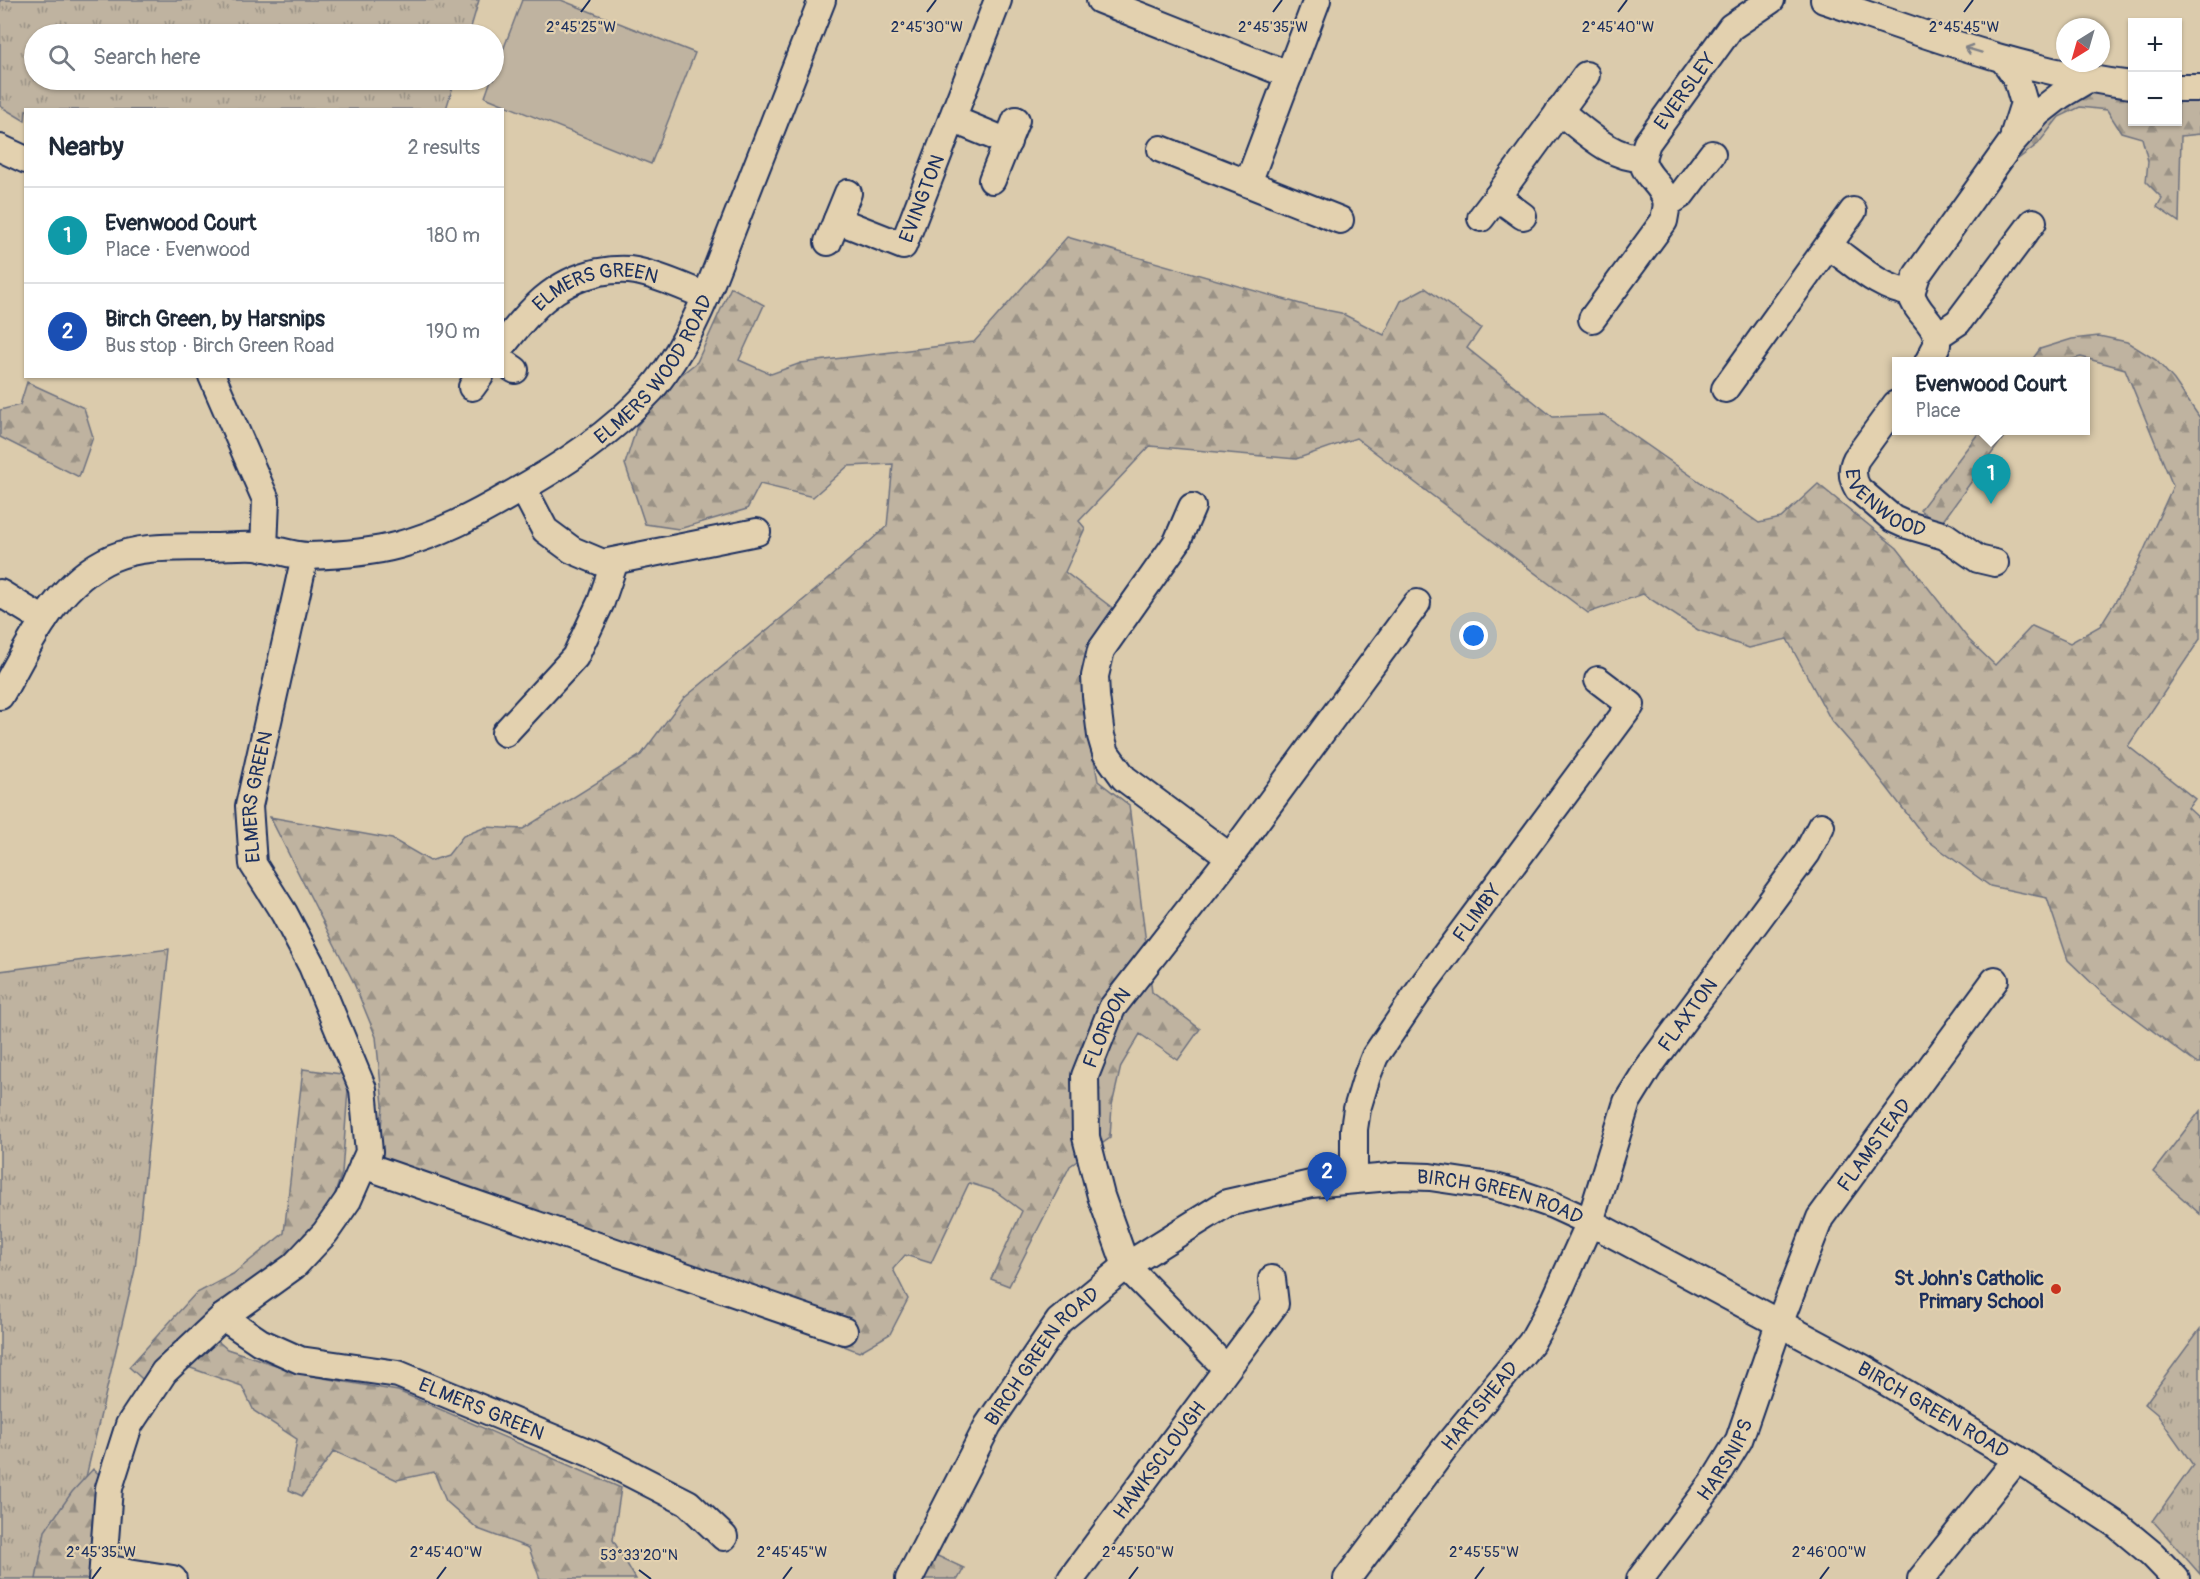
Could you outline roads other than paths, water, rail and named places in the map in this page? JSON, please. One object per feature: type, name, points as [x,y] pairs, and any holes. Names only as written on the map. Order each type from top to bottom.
[{"type":"street","name":"ELMERS WOOD ROAD","points":[[305,556],[361,553],[398,546],[464,521],[523,488],[596,441],[645,395],[673,360],[706,296],[822,0]]},
{"type":"street","name":"EVINGTON","points":[[848,193],[833,231],[903,246],[998,0]]},
{"type":"street","points":[[1100,0],[1289,75]]},
{"type":"street","points":[[1248,183],[1317,0]]},
{"type":"street","points":[[1729,0],[1731,27]]},
{"type":"street","name":"EVERSLEY","points":[[1642,158],[1647,143],[1731,27],[1771,0]]},
{"type":"street","points":[[1824,0],[2003,59],[2088,79],[2128,84]]},
{"type":"street","points":[[2003,59],[2017,79],[2024,103],[2011,143]]},
{"type":"street","points":[[1481,218],[1586,75]]},
{"type":"street","points":[[1931,357],[1937,345],[1937,336],[1935,330],[1914,305],[1911,293],[1917,275],[2011,143],[2038,113],[2061,94],[2088,79]]},
{"type":"street","points":[[2182,88],[2200,88]]},
{"type":"street","points":[[1559,111],[1617,153],[1642,158],[1645,172],[1663,190],[1667,204],[1664,221],[1592,319]]},
{"type":"street","points":[[952,118],[1012,131],[992,180]]},
{"type":"street","points":[[0,148],[24,159]]},
{"type":"street","points":[[1161,149],[1340,220]]},
{"type":"street","points":[[1667,204],[1681,195],[1712,153]]},
{"type":"street","points":[[1497,197],[1523,216]]},
{"type":"street","points":[[1725,389],[1853,211]]},
{"type":"street","points":[[1937,336],[1958,322],[2033,222]]},
{"type":"street","points":[[1829,246],[1880,284],[1911,293]]},
{"type":"street","name":"ELMERS GREEN","points":[[504,344],[549,293],[587,275],[610,270],[634,271],[661,278],[706,296]]},
{"type":"street","points":[[213,378],[266,500],[264,548]]},
{"type":"street","name":"EVENWOOD","points":[[1892,410],[1853,465],[1854,482],[1858,489],[1893,519],[1946,536],[1978,559],[1995,563]]},
{"type":"street","points":[[523,488],[545,530],[572,550],[603,563],[757,532]]},
{"type":"street","points":[[1192,507],[1177,542],[1101,650],[1095,676],[1096,696],[1101,736],[1106,753],[1124,778],[1230,857]]},
{"type":"street","points":[[0,696],[56,601],[82,576],[111,559],[140,549],[255,546],[305,556]]},
{"type":"street","name":"ELMERS GREEN","points":[[172,1579],[103,1573],[109,1488],[129,1425],[164,1372],[223,1317],[294,1266],[325,1233],[348,1200],[369,1152],[363,1089],[312,966],[284,913],[253,864],[249,806],[305,556]]},
{"type":"street","points":[[506,732],[575,657],[602,602],[615,561]]},
{"type":"street","points":[[0,593],[44,620]]},
{"type":"street","name":"FLORDON","points":[[1126,1266],[1101,1196],[1086,1137],[1085,1076],[1112,1008],[1230,857],[1417,603]]},
{"type":"street","name":"FLIMBY","points":[[1354,1179],[1354,1129],[1357,1109],[1375,1056],[1426,981],[1631,705],[1598,680]]},
{"type":"street","name":"FLAXTON","points":[[1590,1222],[1627,1102],[1648,1068],[1807,853],[1821,826]]},
{"type":"street","name":"FLAMSTEAD","points":[[1779,1324],[1820,1218],[1995,980]]},
{"type":"street","points":[[363,1165],[844,1330]]},
{"type":"street","name":"BIRCH GREEN ROAD","points":[[909,1579],[988,1425],[1059,1321],[1126,1266],[1227,1203],[1311,1184],[1401,1176],[1461,1181],[1521,1194],[1553,1205],[1590,1222],[1861,1367],[2017,1459],[2117,1525],[2152,1554],[2176,1579]]},
{"type":"street","name":"HARTSHEAD","points":[[1347,1579],[1445,1448],[1531,1343],[1555,1300],[1590,1222]]},
{"type":"street","points":[[1126,1266],[1226,1368]]},
{"type":"street","name":"HAWKSCLOUGH","points":[[1071,1579],[1275,1304],[1272,1279]]},
{"type":"street","name":"ELMERS GREEN","points":[[223,1317],[260,1342],[300,1360],[398,1374],[592,1454],[688,1503],[724,1537]]},
{"type":"street","name":"HARSNIPS","points":[[1640,1579],[1714,1481],[1739,1440],[1779,1324]]},
{"type":"street","points":[[1921,1579],[2017,1459]]},
{"type":"place","name":"Evenwood Court","points":[[1991,504]]},
{"type":"place","name":"Birch Green, by Harsnips","points":[[1327,1202]]},
{"type":"place","name":"St John's Catholic Primary School","points":[[2056,1289]]}]
